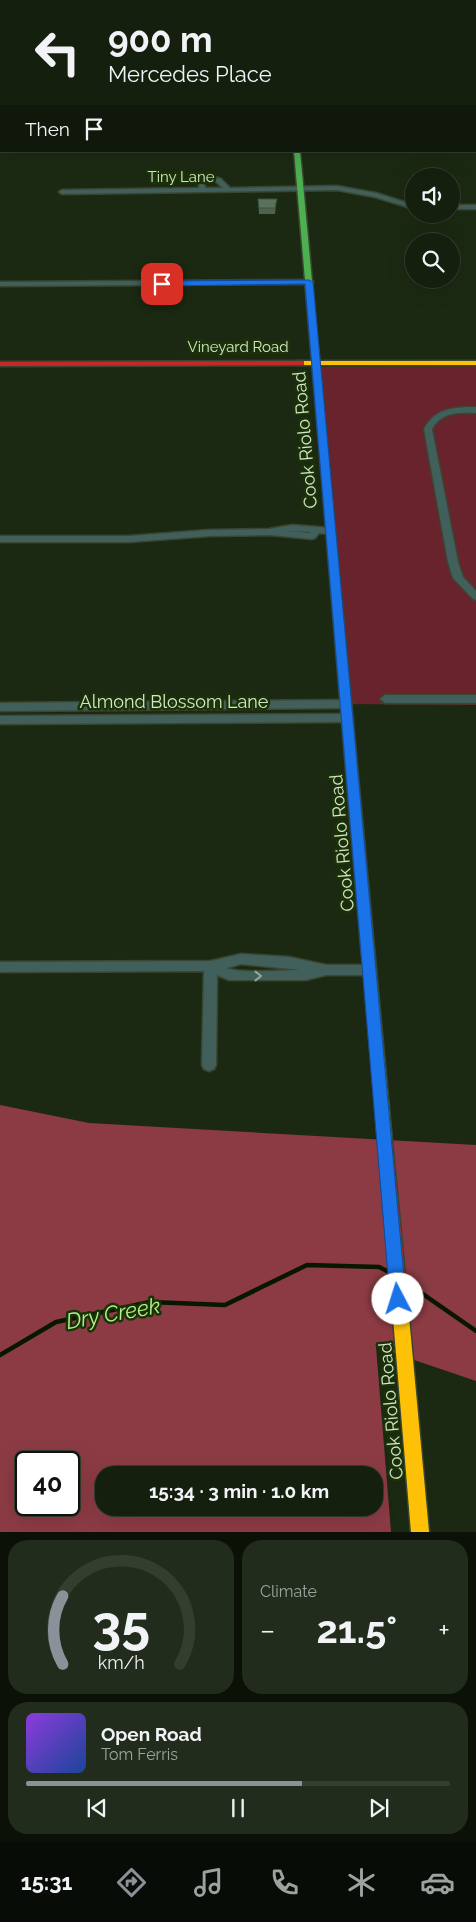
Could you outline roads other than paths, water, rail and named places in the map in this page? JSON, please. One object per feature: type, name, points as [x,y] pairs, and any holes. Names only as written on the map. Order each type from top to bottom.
[{"type":"street","name":"Cook Riolo Road","points":[[297,152],[420,1532]]},
{"type":"street","points":[[202,189],[201,179],[214,177],[221,180],[228,189]]},
{"type":"street","name":"Tiny Lane","points":[[62,192],[202,189],[356,190],[405,204]]},
{"type":"street","points":[[460,207],[476,207]]},
{"type":"street","points":[[0,284],[309,282]]},
{"type":"street","name":"Vineyard Road","points":[[0,364],[476,363]]},
{"type":"street","points":[[476,410],[441,414],[431,420],[428,429],[453,562],[458,578],[476,597]]},
{"type":"street","points":[[0,539],[129,539],[209,533],[270,532],[276,529],[293,532],[308,528],[316,531],[330,531]]},
{"type":"street","points":[[385,698],[476,699]]},
{"type":"street","points":[[0,707],[347,704]]},
{"type":"street","name":"Almond Blossom Lane","points":[[0,720],[348,718]]},
{"type":"street","points":[[209,1065],[211,966]]},
{"type":"street","points":[[0,967],[211,966],[229,975],[253,976],[306,975],[326,970],[370,970]]},
{"type":"waterway","name":"Dry Creek","points":[[0,1355],[56,1322],[150,1302],[225,1305],[307,1265],[379,1267],[389,1272]]},
{"type":"waterway","name":"Dry Creek","points":[[407,1283],[476,1331]]}]
